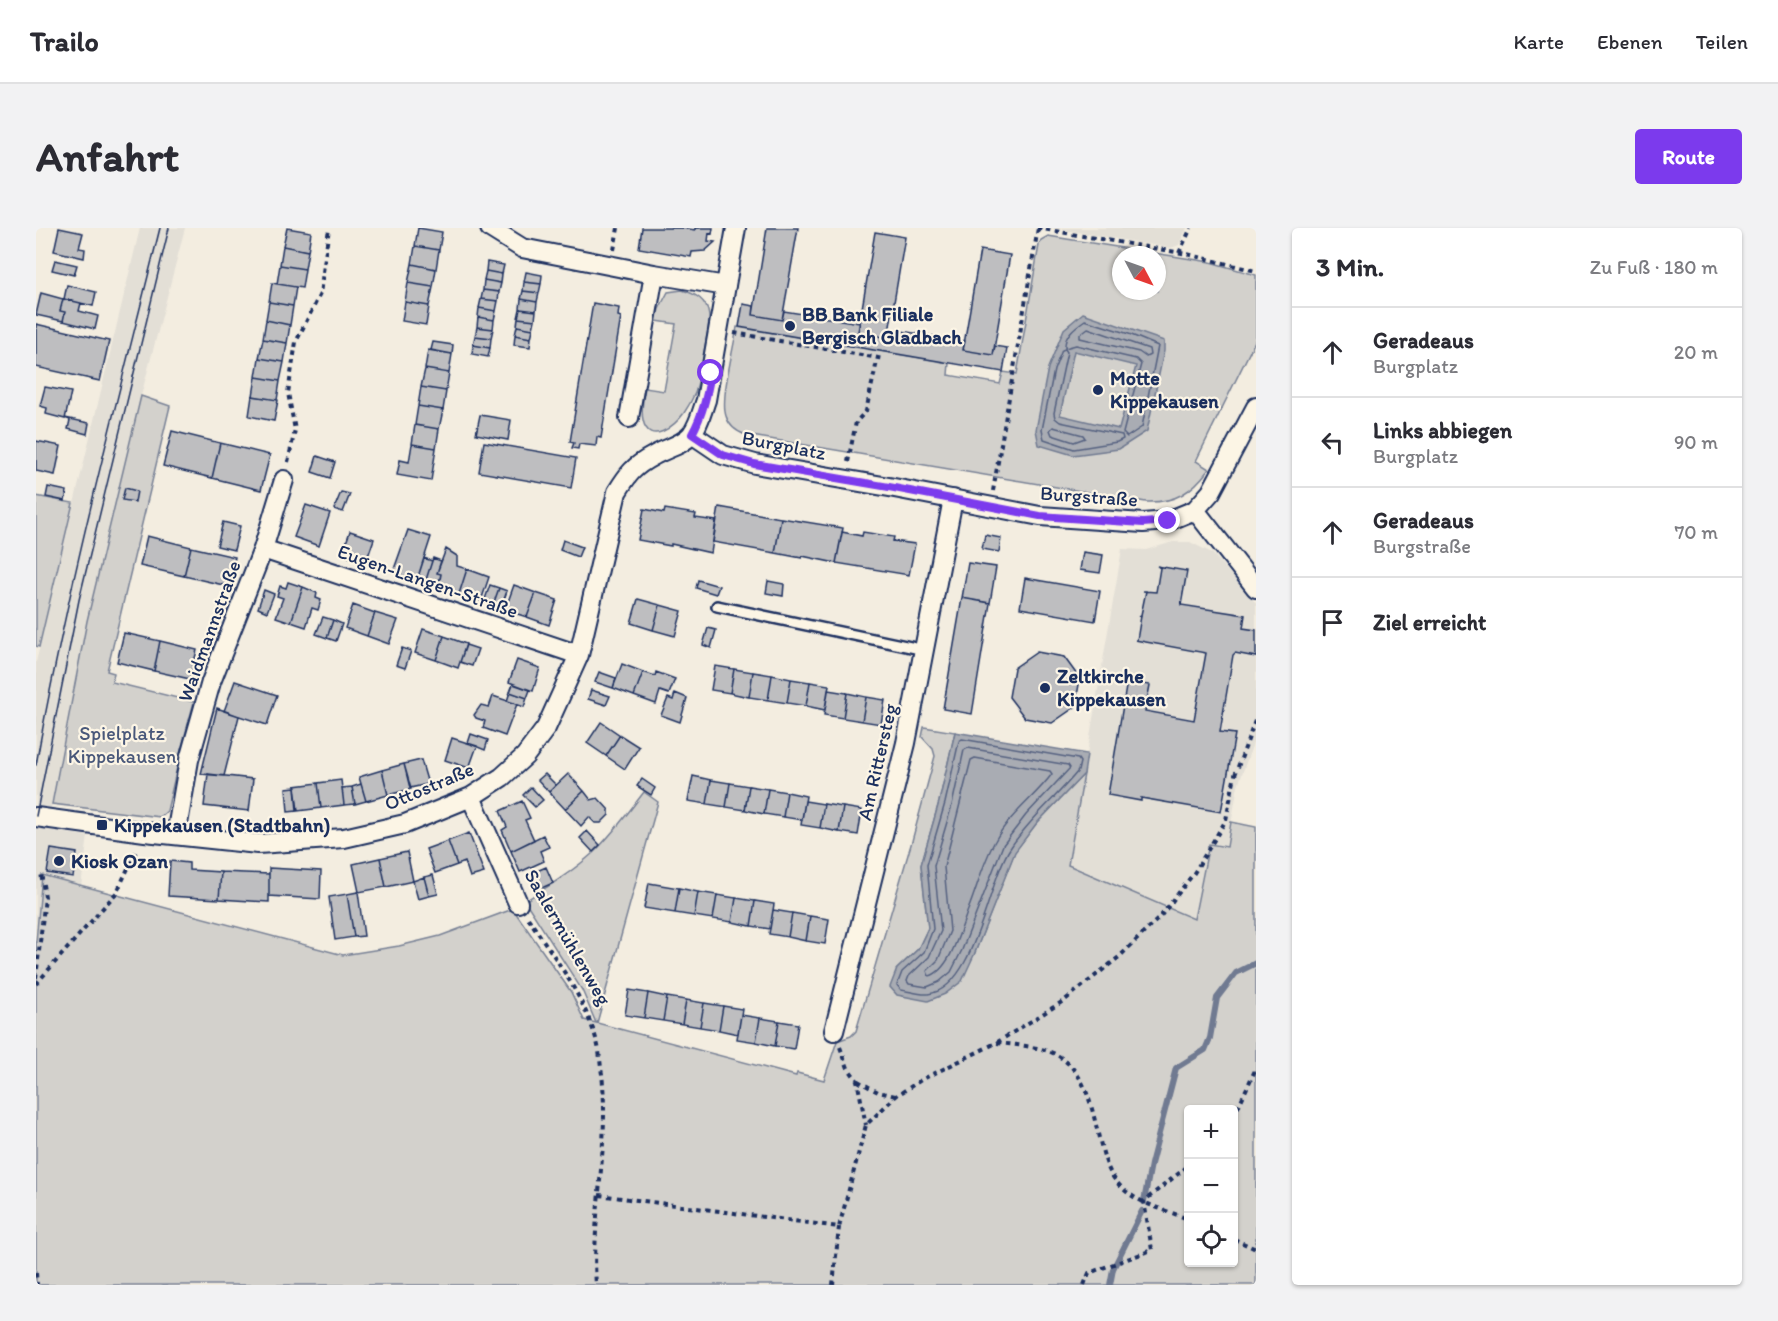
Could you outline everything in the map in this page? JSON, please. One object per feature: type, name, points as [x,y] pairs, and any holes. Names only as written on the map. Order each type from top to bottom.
[{"type":"street","points":[[490,228],[522,248],[726,286]]},
{"type":"street","points":[[692,434],[706,400],[736,228]]},
{"type":"street","points":[[629,418],[654,274]]},
{"type":"street","points":[[1256,407],[1211,492],[1195,510],[1256,588]]},
{"type":"street","name":"Burgplatz","points":[[692,434],[723,455],[754,464],[953,500]]},
{"type":"street","name":"Ottostraße","points":[[36,817],[258,844],[344,838],[405,824],[471,797],[502,777],[525,756],[546,728],[579,655],[617,492],[630,472],[654,455],[682,443],[692,434]]},
{"type":"street","name":"Waidmannstraße","points":[[176,835],[189,760],[212,682],[263,549],[284,480]]},
{"type":"street","name":"Burgstraße","points":[[953,500],[1040,516],[1143,523],[1168,521],[1195,510]]},
{"type":"street","name":"Am Rittersteg","points":[[834,1031],[906,743],[953,500]]},
{"type":"street","name":"Eugen-Langen-Straße","points":[[263,549],[579,655]]},
{"type":"street","name":"Saalermühlenweg","points":[[471,797],[518,903]]},
{"type":"lane","points":[[717,606],[925,650]]},
{"type":"path","points":[[284,480],[295,430],[288,393],[296,342],[320,294],[329,228]]},
{"type":"path","points":[[990,506],[1038,228],[1179,253],[1256,271]]},
{"type":"path","points":[[1179,253],[1191,228]]},
{"type":"path","points":[[718,330],[884,359]]},
{"type":"path","points":[[845,480],[854,429],[856,422],[866,411],[878,357]]},
{"type":"path","points":[[866,1125],[896,1096],[921,1080],[996,1043],[1065,1000],[1119,957],[1160,917],[1194,873],[1226,820],[1235,775],[1256,718]]},
{"type":"path","points":[[36,984],[117,892],[145,832]]},
{"type":"path","points":[[36,978],[45,897],[41,873]]},
{"type":"path","name":"Saalermühlenweg","points":[[518,903],[578,993],[598,1045],[603,1085],[605,1137],[596,1233],[596,1285]]},
{"type":"path","points":[[834,1031],[848,1068],[857,1080],[878,1092],[896,1096]]},
{"type":"path","points":[[996,1043],[1032,1047],[1059,1056],[1078,1073],[1090,1102],[1105,1160],[1115,1181],[1132,1196],[1184,1217]]},
{"type":"path","points":[[1238,1106],[1256,1068]]},
{"type":"path","points":[[833,1285],[839,1227],[866,1125],[857,1080]]},
{"type":"path","points":[[1144,1202],[1184,1169]]},
{"type":"path","points":[[599,1195],[839,1227]]},
{"type":"path","points":[[1084,1285],[1089,1273],[1152,1250],[1144,1202]]},
{"type":"path","points":[[1238,1241],[1256,1249]]},
{"type":"path","points":[[36,1274],[37,1285]]},
{"type":"shaded area","points":[[140,228],[185,228],[141,396],[87,621],[47,830],[88,836],[81,886],[42,876],[36,942],[36,662]]},
{"type":"shaded area","points":[[1053,228],[1187,228],[1179,245],[1171,248]]},
{"type":"shaded area","points":[[1173,542],[1190,542],[1212,553],[1256,603],[1256,735],[1238,785],[1227,847],[1209,844],[1194,919],[1068,865],[1122,549],[1146,550]]},
{"type":"green space","points":[[1048,236],[1112,246],[1112,300],[1166,300],[1166,255],[1210,262],[1256,275],[1256,339],[1196,461],[1209,469],[1189,490],[1174,498],[1146,502],[746,435],[729,423],[726,416],[725,398],[737,327],[949,363],[948,375],[1000,384],[1003,372],[1017,374],[1041,240]]},
{"type":"green space","points":[[682,290],[700,299],[708,310],[706,342],[699,379],[694,396],[680,418],[662,432],[651,432],[646,428],[642,416],[645,388],[664,391],[676,324],[656,321],[659,309],[668,292]]},
{"type":"green space","name":"Spielplatz Kippekausen","points":[[141,396],[170,406],[107,671],[114,673],[112,682],[194,702],[167,811],[160,817],[52,804],[87,621]]},
{"type":"green space","points":[[36,496],[73,503],[39,647],[36,646]]},
{"type":"green space","points":[[924,727],[955,732],[939,802],[921,865],[928,928],[918,949],[897,969],[974,955],[1015,851],[1036,824],[1084,774],[1068,865],[1194,919],[1209,844],[1227,847],[1231,822],[1256,827],[1256,1285],[36,1285],[36,942],[42,875],[343,955],[399,946],[440,936],[513,909],[571,992],[584,1020],[596,1023],[582,990],[525,901],[569,873],[593,853],[644,792],[658,802],[597,1023],[796,1076],[797,1073],[824,1080],[837,1041],[851,1036],[856,1031],[912,841],[935,756],[933,749],[922,737]]},
{"type":"water","points":[[1083,313],[1164,341],[1164,351],[1147,431],[1119,449],[1073,455],[1039,445],[1036,430],[1048,368],[1064,329]],"holes":[[[1074,351],[1136,366],[1119,429],[1060,415]]]},
{"type":"water","points":[[955,732],[1087,754],[1084,774],[1036,824],[1015,852],[962,981],[945,994],[928,1001],[897,995],[890,987],[897,969],[918,949],[928,928],[921,865],[939,802]]},
{"type":"building","points":[[59,228],[83,233],[79,248],[85,249],[84,258],[54,251]]},
{"type":"building","points":[[287,228],[311,232],[308,251],[283,246]]},
{"type":"building","points":[[418,228],[442,232],[439,250],[415,246]]},
{"type":"building","points":[[642,228],[695,230],[695,228],[713,228],[712,234],[709,233],[708,241],[715,242],[705,251],[692,252],[691,257],[639,248]]},
{"type":"building","points":[[767,228],[798,228],[782,320],[753,315]]},
{"type":"building","points":[[875,232],[905,237],[888,338],[858,332]]},
{"type":"building","points":[[283,246],[308,251],[305,269],[280,265]]},
{"type":"building","points":[[415,246],[439,250],[436,269],[412,264]]},
{"type":"building","points":[[980,250],[1010,255],[993,355],[963,350]]},
{"type":"building","points":[[55,260],[77,265],[74,275],[52,270]]},
{"type":"building","points":[[487,262],[504,265],[502,274],[486,271]]},
{"type":"building","points":[[412,264],[436,269],[433,287],[408,283]]},
{"type":"building","points":[[280,265],[305,269],[302,288],[277,284]]},
{"type":"building","points":[[486,271],[502,274],[501,283],[484,280]]},
{"type":"building","points":[[526,272],[542,275],[541,284],[524,282]]},
{"type":"building","points":[[484,280],[501,283],[499,292],[483,290]]},
{"type":"building","points":[[524,282],[541,284],[539,293],[523,291]]},
{"type":"building","points":[[272,283],[296,287],[293,306],[269,302]]},
{"type":"building","points":[[408,283],[433,287],[429,306],[405,302]]},
{"type":"building","points":[[67,285],[96,292],[93,306],[64,299]]},
{"type":"building","points":[[483,290],[499,292],[498,301],[481,299]]},
{"type":"building","points":[[523,291],[539,293],[537,302],[521,299]]},
{"type":"building","points":[[41,293],[63,299],[60,311],[65,312],[63,321],[36,315]]},
{"type":"building","points":[[63,299],[81,303],[79,311],[98,316],[95,329],[63,321],[65,312],[60,311]]},
{"type":"building","points":[[481,299],[498,301],[496,311],[479,308]]},
{"type":"building","points":[[521,299],[537,302],[536,311],[520,309]]},
{"type":"building","points":[[269,302],[293,306],[290,325],[266,320]]},
{"type":"building","points":[[405,302],[429,306],[426,325],[402,321]]},
{"type":"building","points":[[593,303],[619,308],[618,316],[621,317],[601,438],[597,437],[596,446],[579,444],[578,449],[572,448],[574,443],[570,442]]},
{"type":"building","points":[[743,304],[754,306],[753,315],[782,320],[784,311],[860,323],[858,332],[888,338],[889,329],[965,341],[963,350],[993,355],[995,346],[1007,348],[1003,372],[739,327]]},
{"type":"building","points":[[479,308],[496,311],[494,320],[478,317]]},
{"type":"building","points":[[520,309],[536,311],[535,320],[518,318]]},
{"type":"building","points":[[478,317],[494,320],[493,329],[477,327]]},
{"type":"building","points":[[518,318],[535,320],[533,329],[517,326]]},
{"type":"building","points":[[266,320],[290,325],[287,343],[263,339]]},
{"type":"building","points":[[36,324],[109,341],[100,381],[36,367]]},
{"type":"building","points":[[517,326],[533,329],[531,338],[515,335]]},
{"type":"building","points":[[477,327],[493,329],[491,338],[475,336]]},
{"type":"building","points":[[515,335],[531,338],[530,347],[514,345]]},
{"type":"building","points":[[475,336],[491,338],[490,348],[473,345]]},
{"type":"building","points":[[263,339],[287,343],[284,362],[259,358]]},
{"type":"building","points":[[433,342],[453,345],[452,354],[431,350]]},
{"type":"building","points":[[473,345],[490,348],[488,357],[472,354]]},
{"type":"building","points":[[428,350],[452,354],[449,373],[425,369]]},
{"type":"building","points":[[259,358],[284,362],[280,381],[256,377]]},
{"type":"building","points":[[425,369],[449,373],[446,391],[421,387]]},
{"type":"building","points":[[256,377],[280,381],[277,400],[253,396]]},
{"type":"building","points":[[45,387],[71,392],[65,419],[46,414],[47,408],[40,406]]},
{"type":"building","points":[[421,387],[446,391],[443,410],[418,406]]},
{"type":"building","points":[[252,396],[278,400],[274,421],[249,416]]},
{"type":"building","points":[[418,406],[443,410],[439,429],[415,425]]},
{"type":"building","points":[[480,415],[511,420],[508,440],[476,434]]},
{"type":"building","points":[[65,418],[89,423],[87,434],[68,429],[70,420]]},
{"type":"building","points":[[415,425],[439,429],[436,448],[412,444]]},
{"type":"building","points":[[172,431],[220,443],[212,478],[163,466]]},
{"type":"building","points":[[36,441],[61,446],[55,475],[36,471]]},
{"type":"building","points":[[484,442],[576,458],[571,488],[479,472]]},
{"type":"building","points":[[220,443],[270,455],[261,490],[212,478]]},
{"type":"building","points":[[412,444],[436,448],[431,481],[397,475],[400,460],[409,462]]},
{"type":"building","points":[[317,456],[335,462],[330,478],[312,472]]},
{"type":"building","points":[[48,487],[67,491],[65,501],[46,497]]},
{"type":"building","points":[[125,488],[137,491],[135,502],[122,500]]},
{"type":"building","points":[[341,492],[350,494],[343,512],[334,509]]},
{"type":"building","points":[[306,505],[330,513],[319,546],[294,537]]},
{"type":"building","points":[[719,507],[781,518],[775,553],[713,542]]},
{"type":"building","points":[[644,509],[664,513],[665,509],[696,514],[695,518],[716,521],[711,553],[671,544],[671,546],[638,540]]},
{"type":"building","points":[[781,518],[843,528],[836,563],[775,553]]},
{"type":"building","points":[[223,522],[240,526],[234,550],[217,546]]},
{"type":"building","points":[[408,530],[431,537],[417,580],[411,578],[410,581],[400,578],[401,574],[393,572]]},
{"type":"building","points":[[350,531],[374,539],[366,562],[342,555]]},
{"type":"building","points":[[842,532],[862,536],[863,532],[894,537],[893,541],[915,544],[909,575],[836,563]]},
{"type":"building","points":[[985,535],[1001,538],[999,552],[982,549]]},
{"type":"building","points":[[147,536],[191,547],[184,576],[140,566]]},
{"type":"building","points":[[563,540],[582,547],[578,557],[560,550]]},
{"type":"building","points":[[191,547],[235,557],[228,586],[184,576]]},
{"type":"building","points":[[446,549],[457,556],[457,566],[467,569],[459,594],[448,590],[447,593],[438,590],[441,574],[437,573]]},
{"type":"building","points":[[1083,552],[1103,555],[1100,573],[1080,570]]},
{"type":"building","points":[[424,558],[432,561],[425,583],[415,580],[417,580]]},
{"type":"building","points":[[433,558],[441,561],[437,573],[441,574],[438,587],[425,583]]},
{"type":"building","points":[[968,563],[996,567],[990,603],[962,598]]},
{"type":"building","points":[[1157,566],[1187,571],[1181,605],[1245,615],[1243,628],[1256,630],[1256,657],[1235,653],[1233,655],[1220,732],[1235,734],[1221,812],[1141,798],[1141,801],[1108,795],[1127,681],[1150,685],[1145,711],[1194,720],[1206,653],[1135,640],[1137,640],[1141,616],[1139,616],[1146,591],[1156,592],[1160,568]]},
{"type":"building","points":[[467,569],[489,577],[481,601],[459,594]]},
{"type":"building","points":[[1025,578],[1100,591],[1095,621],[1020,608]]},
{"type":"building","points":[[698,580],[719,586],[716,594],[696,588]]},
{"type":"building","points":[[768,581],[784,584],[783,596],[766,593]]},
{"type":"building","points":[[288,582],[303,587],[291,622],[276,617],[283,598],[277,596],[280,586],[286,588]]},
{"type":"building","points":[[490,585],[499,588],[493,605],[484,602]]},
{"type":"building","points":[[514,585],[536,593],[527,617],[505,610]]},
{"type":"building","points":[[303,587],[317,593],[316,598],[321,600],[318,610],[312,608],[306,627],[291,622]]},
{"type":"building","points":[[499,588],[507,591],[501,608],[493,605]]},
{"type":"building","points":[[264,590],[274,594],[267,612],[258,608]]},
{"type":"building","points":[[536,593],[557,600],[549,625],[527,617]]},
{"type":"building","points":[[962,598],[990,603],[972,714],[943,709]]},
{"type":"building","points":[[638,599],[660,605],[653,630],[631,623]]},
{"type":"building","points":[[353,605],[375,613],[367,636],[345,628]]},
{"type":"building","points":[[660,605],[682,611],[675,636],[653,630]]},
{"type":"building","points":[[375,613],[398,620],[389,644],[367,636]]},
{"type":"building","points":[[323,617],[333,620],[327,638],[316,634]]},
{"type":"building","points":[[333,620],[342,624],[336,641],[327,638]]},
{"type":"building","points":[[708,628],[716,630],[711,648],[703,645]]},
{"type":"building","points":[[423,629],[444,636],[436,660],[415,653]]},
{"type":"building","points":[[124,633],[160,641],[154,671],[117,662]]},
{"type":"building","points":[[444,636],[466,644],[458,668],[436,660]]},
{"type":"building","points":[[160,641],[197,650],[190,679],[154,671]]},
{"type":"building","points":[[466,645],[478,649],[472,666],[460,662]]},
{"type":"building","points":[[402,648],[411,651],[405,668],[396,665]]},
{"type":"building","name":"Zeltkirche Kippekausen","points":[[1037,652],[1064,657],[1080,679],[1075,707],[1052,723],[1025,718],[1009,697],[1014,668]]},
{"type":"building","points":[[517,660],[540,668],[533,691],[509,682]]},
{"type":"building","points":[[622,664],[643,672],[634,696],[613,688]]},
{"type":"building","points":[[715,666],[734,669],[730,693],[711,690]]},
{"type":"building","points":[[734,669],[753,672],[749,697],[730,693]]},
{"type":"building","points":[[599,672],[616,678],[613,688],[595,682]]},
{"type":"building","points":[[643,672],[655,676],[656,672],[675,679],[669,694],[660,691],[656,704],[634,696]]},
{"type":"building","points":[[753,672],[772,675],[768,700],[749,697]]},
{"type":"building","points":[[772,675],[791,679],[787,703],[768,700]]},
{"type":"building","points":[[791,679],[810,682],[806,706],[787,703]]},
{"type":"building","points":[[235,681],[277,695],[267,725],[224,711]]},
{"type":"building","points":[[810,682],[829,685],[825,710],[806,706]]},
{"type":"building","points":[[513,684],[530,690],[527,698],[510,692]]},
{"type":"building","points":[[591,690],[610,696],[606,705],[588,699]]},
{"type":"building","points":[[828,690],[847,693],[843,718],[824,715]]},
{"type":"building","points":[[510,692],[527,698],[524,707],[507,701]]},
{"type":"building","points":[[675,693],[687,698],[680,722],[661,715],[668,698],[673,700]]},
{"type":"building","points":[[847,693],[866,697],[862,721],[843,718]]},
{"type":"building","points":[[493,696],[517,704],[505,736],[483,728],[485,721],[474,715],[481,705],[489,707]]},
{"type":"building","points":[[866,697],[885,700],[881,724],[862,721]]},
{"type":"building","points":[[217,708],[239,716],[224,776],[201,774]]},
{"type":"building","points":[[601,722],[620,735],[606,756],[587,743]]},
{"type":"building","points":[[471,734],[488,740],[485,750],[468,743]]},
{"type":"building","points":[[620,735],[639,747],[625,769],[606,756]]},
{"type":"building","points":[[452,738],[477,746],[469,768],[445,760]]},
{"type":"building","points":[[421,760],[428,784],[410,788],[404,764]]},
{"type":"building","points":[[404,764],[411,789],[388,795],[382,770]]},
{"type":"building","points":[[382,770],[388,795],[366,801],[359,777]]},
{"type":"building","points":[[208,774],[253,779],[249,811],[204,806]]},
{"type":"building","points":[[545,774],[556,785],[549,792],[538,780]]},
{"type":"building","points":[[568,774],[584,791],[565,809],[549,792]]},
{"type":"building","points":[[693,776],[711,780],[707,804],[688,801]]},
{"type":"building","points":[[642,779],[655,788],[651,795],[637,786]]},
{"type":"building","points":[[341,780],[344,805],[321,808],[318,783]]},
{"type":"building","points":[[711,780],[730,783],[726,807],[707,804]]},
{"type":"building","points":[[318,783],[321,808],[298,811],[295,786]]},
{"type":"building","points":[[730,783],[749,786],[745,810],[726,807]]},
{"type":"building","points":[[361,784],[366,801],[355,804],[352,787]]},
{"type":"building","points":[[749,786],[768,789],[764,814],[745,810]]},
{"type":"building","points":[[295,787],[297,811],[288,812],[286,788]]},
{"type":"building","points":[[352,787],[355,804],[344,805],[342,788]]},
{"type":"building","points":[[531,787],[543,800],[535,807],[523,795]]},
{"type":"building","points":[[768,789],[787,792],[783,817],[764,814]]},
{"type":"building","points":[[584,791],[591,800],[598,798],[609,810],[609,815],[601,823],[595,823],[589,817],[581,826],[565,809]]},
{"type":"building","points":[[787,792],[806,796],[802,820],[783,817]]},
{"type":"building","points":[[522,801],[530,818],[525,820],[534,840],[511,851],[502,830],[507,827],[500,811]]},
{"type":"building","points":[[805,801],[824,804],[820,828],[801,825]]},
{"type":"building","points":[[824,804],[843,807],[839,832],[820,828]]},
{"type":"building","points":[[843,807],[862,810],[858,835],[839,832]]},
{"type":"building","points":[[587,831],[600,845],[593,852],[580,838]]},
{"type":"building","points":[[469,833],[484,873],[470,877],[465,862],[457,865],[448,841]]},
{"type":"building","points":[[543,835],[549,847],[540,851],[544,861],[520,872],[511,851]]},
{"type":"building","points":[[448,841],[457,865],[435,873],[426,849]]},
{"type":"building","points":[[51,849],[77,853],[73,877],[47,873]]},
{"type":"building","points":[[407,852],[413,881],[386,887],[380,858]]},
{"type":"building","points":[[380,858],[386,887],[359,892],[353,864]]},
{"type":"building","points":[[170,861],[189,863],[189,870],[221,872],[219,899],[168,896]]},
{"type":"building","points":[[546,867],[553,883],[537,890],[530,874]]},
{"type":"building","points":[[269,868],[321,871],[320,899],[269,896]]},
{"type":"building","points":[[221,872],[269,874],[269,902],[219,899]]},
{"type":"building","points":[[433,875],[438,894],[429,896],[424,877]]},
{"type":"building","points":[[424,877],[429,896],[418,899],[413,881]]},
{"type":"building","points":[[649,883],[679,888],[675,913],[644,908]]},
{"type":"building","points":[[679,888],[698,892],[694,916],[675,913]]},
{"type":"building","points":[[358,892],[364,936],[354,937],[347,894]]},
{"type":"building","points":[[698,892],[717,895],[713,919],[694,916]]},
{"type":"building","points":[[347,894],[354,937],[335,940],[329,897]]},
{"type":"building","points":[[717,895],[736,898],[732,922],[713,919]]},
{"type":"building","points":[[736,898],[755,901],[751,926],[732,922]]},
{"type":"building","points":[[755,901],[774,904],[770,929],[751,926]]},
{"type":"building","points":[[773,910],[792,913],[788,937],[769,934]]},
{"type":"building","points":[[792,913],[810,916],[806,941],[788,937]]},
{"type":"building","points":[[810,916],[829,919],[825,944],[806,941]]},
{"type":"building","points":[[629,990],[648,993],[644,1018],[625,1015]]},
{"type":"building","points":[[648,993],[667,997],[663,1021],[644,1018]]},
{"type":"building","points":[[667,997],[686,1000],[682,1024],[663,1021]]},
{"type":"building","points":[[686,1000],[704,1003],[700,1027],[682,1024]]},
{"type":"building","points":[[704,1003],[723,1006],[719,1030],[700,1027]]},
{"type":"building","points":[[723,1006],[742,1009],[738,1034],[719,1030]]},
{"type":"building","points":[[741,1015],[760,1018],[756,1042],[737,1039]]},
{"type":"building","points":[[760,1018],[779,1021],[775,1046],[756,1042]]},
{"type":"building","points":[[779,1021],[798,1024],[794,1049],[775,1046]]},
{"type":"waterway","points":[[1144,1201],[1151,1164],[1176,1068],[1205,1050],[1210,1038],[1217,998],[1236,973],[1256,963]]},
{"type":"waterway","points":[[1110,1285],[1113,1269],[1142,1211]]},
{"type":"tram line","points":[[36,765],[78,562],[160,228]]},
{"type":"tram line","points":[[36,816],[79,600],[169,228]]},
{"type":"place","name":"BB Bank Filiale Bergisch Gladbach","points":[[790,326]]},
{"type":"place","name":"Motte Kippekausen","points":[[1098,390]]},
{"type":"place","name":"Zeltkirche Kippekausen","points":[[1045,688]]},
{"type":"place","name":"Kippekausen (Stadtbahn)","points":[[102,825]]},
{"type":"place","name":"Kiosk Ozan","points":[[59,861]]},
{"type":"route","points":[[711,373],[706,400],[692,434],[723,455],[754,464],[1040,516],[1143,523],[1168,521]]}]
